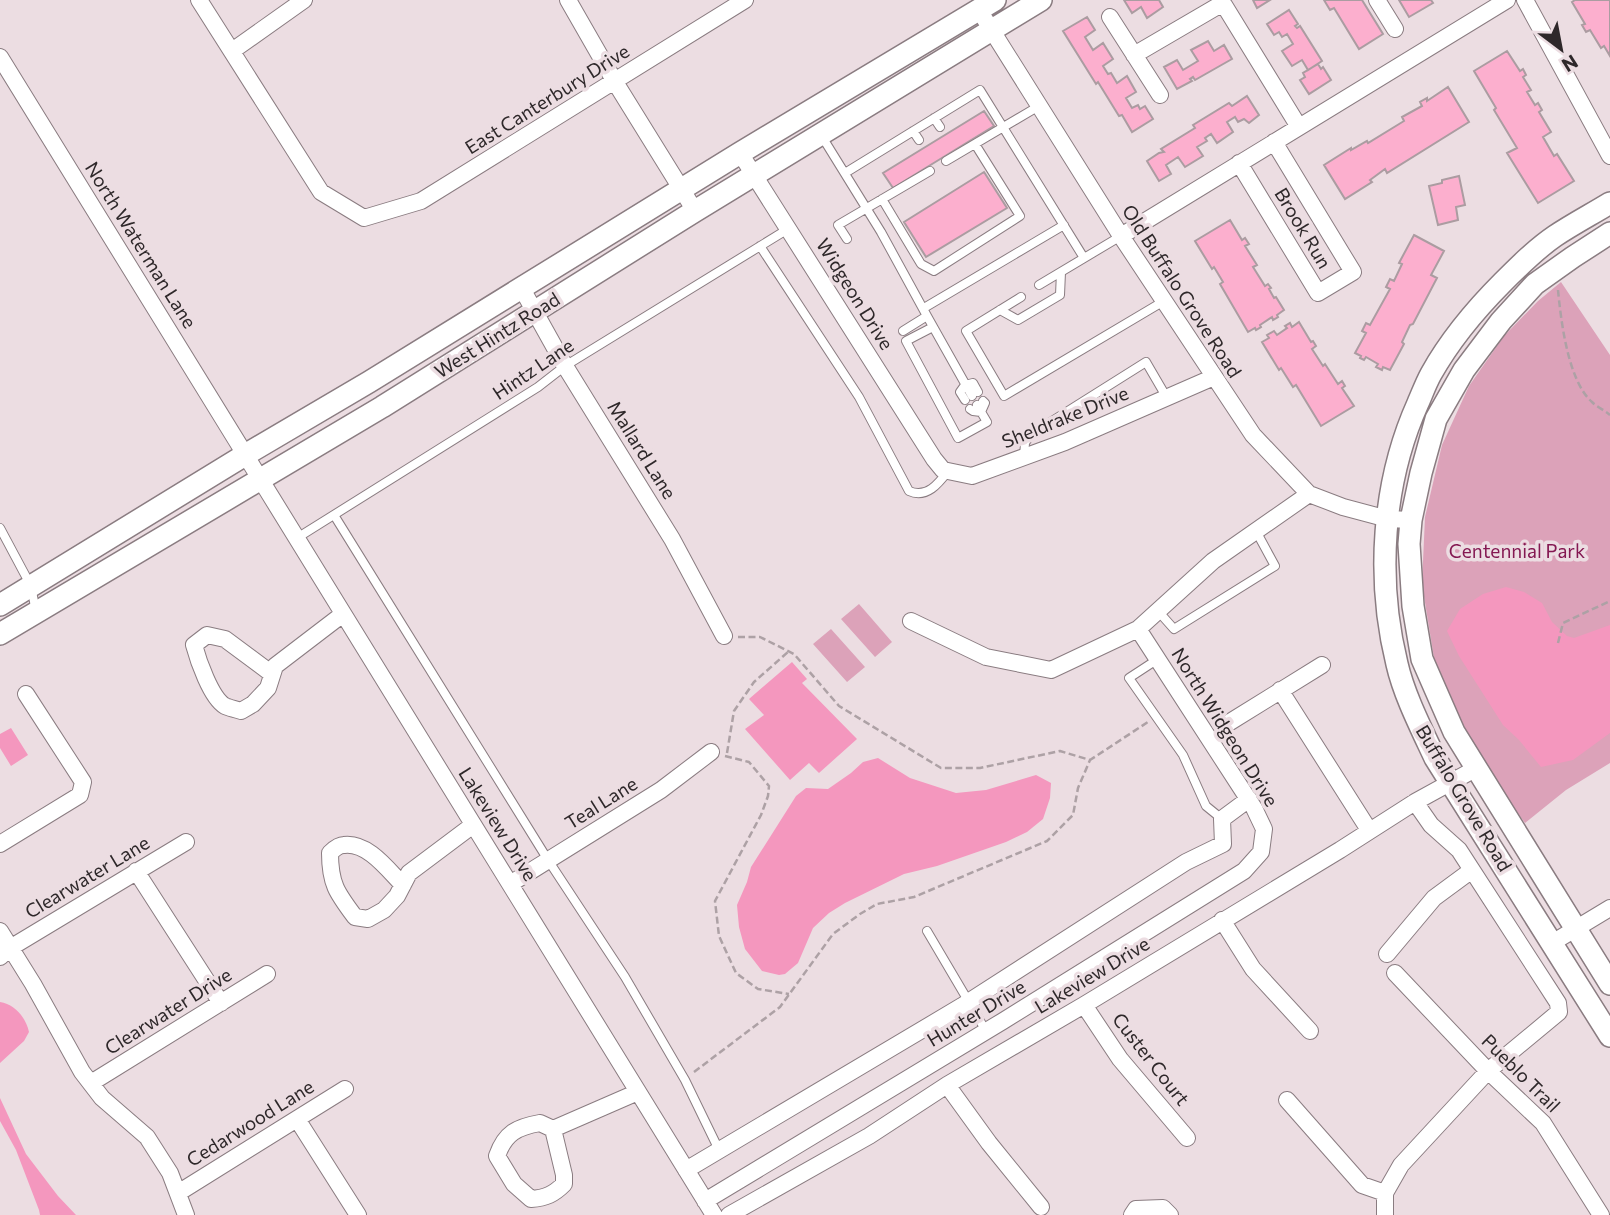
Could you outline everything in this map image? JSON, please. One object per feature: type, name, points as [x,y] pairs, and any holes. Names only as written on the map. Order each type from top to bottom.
[{"type":"main road","name":"West Hintz Road","points":[[0,634],[382,407],[695,211],[1041,0]]},
{"type":"main road","name":"West Hintz Road","points":[[0,605],[987,5]]},
{"type":"main road","name":"Buffalo Grove Road","points":[[1610,203],[1554,237],[1517,268],[1463,325],[1430,375],[1406,430],[1393,483],[1385,561],[1387,614],[1397,667],[1419,724],[1436,758],[1610,1036]]},
{"type":"main road","name":"Buffalo Grove Road","points":[[1610,233],[1535,284],[1501,321],[1464,370],[1436,419],[1420,473],[1409,544],[1413,606],[1422,659],[1454,732],[1610,984]]},
{"type":"street","points":[[199,0],[232,51],[304,0]]},
{"type":"street","points":[[568,0],[695,211]]},
{"type":"street","name":"East Canterbury Drive","points":[[232,51],[321,192],[364,218],[421,201],[745,0]]},
{"type":"street","points":[[1377,0],[1395,29]]},
{"type":"street","points":[[1121,236],[1507,0]]},
{"type":"street","points":[[1525,0],[1610,156]]},
{"type":"street","points":[[1134,55],[1222,1],[1299,127]]},
{"type":"street","name":"Old Buffalo Grove Road","points":[[987,5],[991,30],[1121,236],[1253,435],[1309,494],[1343,508],[1388,519],[1411,520]]},
{"type":"street","points":[[1110,17],[1160,95]]},
{"type":"street","name":"North Waterman Lane","points":[[0,57],[246,455]]},
{"type":"street","name":"Brook Run","points":[[1239,163],[1318,293],[1353,272],[1275,142]]},
{"type":"street","name":"Widgeon Drive","points":[[740,153],[934,459],[943,470],[948,470]]},
{"type":"street","name":"Mallard Lane","points":[[521,287],[565,366],[672,539],[724,636]]},
{"type":"street","name":"Sheldrake Drive","points":[[948,470],[972,476],[1065,442],[1214,377]]},
{"type":"street","name":"Lakeview Drive","points":[[246,455],[714,1215]]},
{"type":"street","points":[[911,621],[986,657],[1051,670],[1138,629],[1213,561],[1309,494]]},
{"type":"street","points":[[272,674],[225,639],[207,635],[194,645],[212,691],[223,705],[241,711],[253,704],[268,688],[275,666],[344,614]]},
{"type":"street","name":"North Widgeon Drive","points":[[1138,629],[1249,799],[1264,829],[1261,852]]},
{"type":"street","points":[[1230,722],[1322,665]]},
{"type":"street","points":[[1280,690],[1369,830]]},
{"type":"street","points":[[0,844],[80,795],[83,782],[26,694]]},
{"type":"street","name":"Teal Lane","points":[[510,884],[718,754]]},
{"type":"street","name":"Lakeview Drive","points":[[729,1215],[869,1136],[947,1085],[1475,768]]},
{"type":"street","points":[[687,1170],[969,1002],[1186,862],[1223,844],[1222,819],[1249,799]]},
{"type":"street","points":[[1385,1215],[1385,1193],[1401,1165],[1488,1071],[1559,1012],[1558,1003],[1459,850],[1431,825],[1415,802]]},
{"type":"street","points":[[403,885],[370,853],[355,845],[342,844],[330,853],[330,871],[338,894],[355,918],[368,919],[384,910],[397,896],[403,885],[409,873],[473,825]]},
{"type":"street","name":"Clearwater Lane","points":[[5,952],[186,842]]},
{"type":"street","name":"Hunter Drive","points":[[705,1201],[1244,871],[1261,852]]},
{"type":"street","points":[[1387,954],[1434,898],[1472,870]]},
{"type":"street","points":[[136,872],[221,1003]]},
{"type":"street","points":[[1552,943],[1610,908]]},
{"type":"street","points":[[1222,920],[1253,970],[1310,1031]]},
{"type":"street","points":[[0,932],[5,952],[33,984],[82,1072],[102,1098],[147,1138],[170,1173],[186,1215]]},
{"type":"street","name":"Pueblo Trail","points":[[1395,973],[1488,1071],[1544,1123],[1601,1215]]},
{"type":"street","name":"Clearwater Drive","points":[[91,1083],[267,974]]},
{"type":"street","name":"Custer Court","points":[[1084,1005],[1120,1059],[1187,1138]]},
{"type":"street","points":[[947,1085],[989,1143],[1041,1207]]},
{"type":"street","name":"Cedarwood Lane","points":[[177,1193],[345,1090]]},
{"type":"street","points":[[553,1129],[565,1175],[564,1184],[555,1193],[544,1198],[531,1199],[514,1184],[497,1156],[501,1144],[509,1135],[518,1128],[540,1123],[553,1129],[638,1092]]},
{"type":"street","points":[[1287,1100],[1362,1185],[1385,1193]]},
{"type":"street","points":[[297,1119],[358,1215]]},
{"type":"street","points":[[1132,1215],[1136,1209],[1163,1208],[1170,1215]]},
{"type":"lane","points":[[845,173],[979,90],[1084,258]]},
{"type":"lane","points":[[956,105],[961,113]]},
{"type":"lane","points":[[946,162],[1039,106]]},
{"type":"lane","points":[[934,118],[940,127]]},
{"type":"lane","points":[[913,131],[919,140]]},
{"type":"lane","points":[[882,199],[921,264],[934,271],[1020,216],[972,132]]},
{"type":"lane","points":[[821,135],[867,207],[965,385]]},
{"type":"lane","points":[[891,145],[896,153]]},
{"type":"lane","points":[[952,145],[957,154]]},
{"type":"lane","points":[[847,239],[838,225],[930,171]]},
{"type":"lane","points":[[908,172],[914,181]]},
{"type":"lane","points":[[978,407],[987,422],[958,438],[902,329],[1063,225]]},
{"type":"lane","name":"Hintz Lane","points":[[297,538],[538,387],[565,366],[788,229]]},
{"type":"lane","points":[[1039,285],[1121,236]]},
{"type":"lane","points":[[760,246],[859,397],[909,491],[916,494],[926,492],[938,483],[948,470]]},
{"type":"lane","points":[[1000,310],[1018,320],[1060,295],[1061,272]]},
{"type":"lane","points":[[1021,297],[966,331],[1004,396],[1164,301]]},
{"type":"lane","points":[[906,341],[933,327]]},
{"type":"lane","points":[[1024,457],[1025,443],[1030,435],[1146,362],[1167,398]]},
{"type":"lane","points":[[973,383],[972,396],[960,392],[965,385],[973,383]]},
{"type":"lane","points":[[334,515],[548,860],[625,977],[685,1080],[719,1150]]},
{"type":"lane","points":[[0,528],[31,586],[36,612]]},
{"type":"lane","points":[[1158,611],[1174,629],[1275,566],[1256,531]]},
{"type":"lane","points":[[1158,659],[1129,678],[1183,755],[1206,806],[1222,819]]},
{"type":"lane","points":[[927,931],[986,1031]]},
{"type":"path","points":[[1558,290],[1575,378],[1590,401],[1610,415]]},
{"type":"path","points":[[1558,643],[1563,623],[1610,601]]},
{"type":"path","points":[[724,636],[760,637],[794,654],[839,706],[941,768],[980,768],[1060,751],[1090,760]]},
{"type":"path","points":[[788,652],[754,682],[734,711],[718,754],[749,762],[769,786],[761,816],[715,901],[719,936],[736,973],[758,989],[789,994]]},
{"type":"path","points":[[685,1080],[780,1007],[833,934],[877,904],[914,897],[1047,841],[1073,815],[1078,788],[1090,760],[1156,717]]},
{"type":"green space","name":"Centennial Park","points":[[1561,282],[1610,355],[1610,763],[1566,790],[1525,823],[1507,799],[1465,729],[1435,664],[1422,584],[1425,517],[1442,445],[1469,386],[1504,336]]},
{"type":"green space","points":[[859,604],[892,642],[875,657],[841,619]]},
{"type":"green space","points":[[831,629],[865,667],[847,682],[813,644]]},
{"type":"shaded area","points":[[1506,587],[1524,592],[1542,603],[1552,622],[1567,636],[1574,638],[1610,625],[1610,733],[1573,760],[1541,767],[1503,725],[1459,656],[1447,631],[1460,609],[1483,594]]},
{"type":"shaded area","points":[[792,662],[807,679],[802,683],[857,739],[819,773],[809,763],[790,780],[745,729],[764,715],[749,699]]},
{"type":"shaded area","points":[[11,728],[28,755],[11,766],[0,748],[0,734]]},
{"type":"shaded area","points":[[878,758],[910,778],[956,793],[986,790],[1036,775],[1051,783],[1050,798],[1043,819],[1027,832],[937,866],[904,874],[845,903],[813,928],[798,963],[785,974],[762,971],[745,949],[739,927],[737,905],[751,867],[796,796],[806,788],[828,789],[863,762]]},
{"type":"shaded area","points":[[0,1002],[19,1012],[29,1032],[24,1041],[0,1063]]},
{"type":"shaded area","points":[[0,1098],[26,1154],[76,1215],[40,1215],[16,1150],[0,1121]]},
{"type":"building","points":[[1124,0],[1159,0],[1163,7],[1147,18],[1141,7],[1132,13]]},
{"type":"building","points":[[1253,0],[1270,0],[1257,8]]},
{"type":"building","points":[[1324,0],[1362,0],[1383,34],[1359,49],[1334,8],[1330,10]]},
{"type":"building","points":[[1399,0],[1431,0],[1433,3],[1409,17]]},
{"type":"building","points":[[1610,0],[1610,56],[1604,46],[1601,48],[1590,30],[1586,32],[1582,25],[1585,24],[1572,2]]},
{"type":"building","points":[[1289,10],[1298,24],[1295,26],[1300,26],[1322,61],[1308,70],[1302,60],[1292,66],[1282,51],[1293,44],[1287,34],[1282,37],[1279,32],[1274,35],[1267,24]]},
{"type":"building","points":[[1087,17],[1095,30],[1085,37],[1093,50],[1103,43],[1113,59],[1103,66],[1108,74],[1111,73],[1117,83],[1127,76],[1136,92],[1126,98],[1132,108],[1138,105],[1140,109],[1145,106],[1153,119],[1132,132],[1098,82],[1096,84],[1063,31]]},
{"type":"building","points":[[1208,41],[1214,51],[1224,45],[1232,59],[1195,80],[1193,77],[1190,79],[1192,81],[1177,89],[1164,67],[1177,60],[1183,70],[1198,61],[1191,50]]},
{"type":"building","points":[[1507,51],[1520,71],[1523,69],[1526,75],[1523,77],[1531,90],[1527,92],[1535,105],[1538,103],[1542,110],[1539,112],[1551,132],[1543,137],[1574,181],[1538,203],[1507,153],[1517,148],[1474,71]]},
{"type":"building","points":[[1318,64],[1331,80],[1309,94],[1300,80],[1305,77],[1303,73]]},
{"type":"building","points":[[1448,87],[1469,122],[1387,173],[1385,169],[1370,180],[1372,182],[1345,199],[1324,165],[1404,121],[1402,117],[1422,106],[1420,102],[1427,98],[1427,101]]},
{"type":"building","points":[[1247,96],[1259,115],[1249,123],[1244,119],[1238,122],[1235,117],[1227,122],[1233,132],[1217,143],[1211,134],[1205,138],[1207,141],[1197,147],[1203,156],[1185,167],[1178,157],[1166,165],[1171,174],[1159,181],[1147,161],[1164,152],[1161,149],[1195,128],[1193,125],[1229,103],[1232,106]]},
{"type":"building","points":[[984,111],[994,126],[893,188],[883,173]]},
{"type":"building","points":[[984,172],[1007,208],[926,257],[904,222]]},
{"type":"building","points":[[1459,176],[1465,205],[1456,207],[1458,220],[1438,225],[1429,186]]},
{"type":"building","points":[[1230,220],[1242,240],[1245,238],[1249,244],[1245,246],[1257,265],[1253,267],[1265,286],[1268,284],[1271,288],[1269,289],[1274,298],[1276,297],[1284,310],[1278,317],[1273,320],[1272,317],[1260,325],[1261,327],[1248,332],[1220,284],[1223,282],[1195,241]]},
{"type":"building","points":[[1414,235],[1444,251],[1431,275],[1437,278],[1413,324],[1410,325],[1402,342],[1404,344],[1390,370],[1383,367],[1382,370],[1376,367],[1378,364],[1366,357],[1364,360],[1355,353],[1366,333],[1362,331],[1366,323],[1370,325],[1390,289],[1386,287],[1390,279],[1394,281],[1402,264],[1399,263]]},
{"type":"building","points":[[1299,322],[1316,346],[1312,349],[1323,366],[1325,364],[1338,384],[1342,381],[1345,386],[1342,388],[1354,406],[1321,426],[1296,385],[1293,387],[1281,368],[1279,370],[1262,342],[1274,331],[1277,335],[1290,323],[1292,327]]}]
